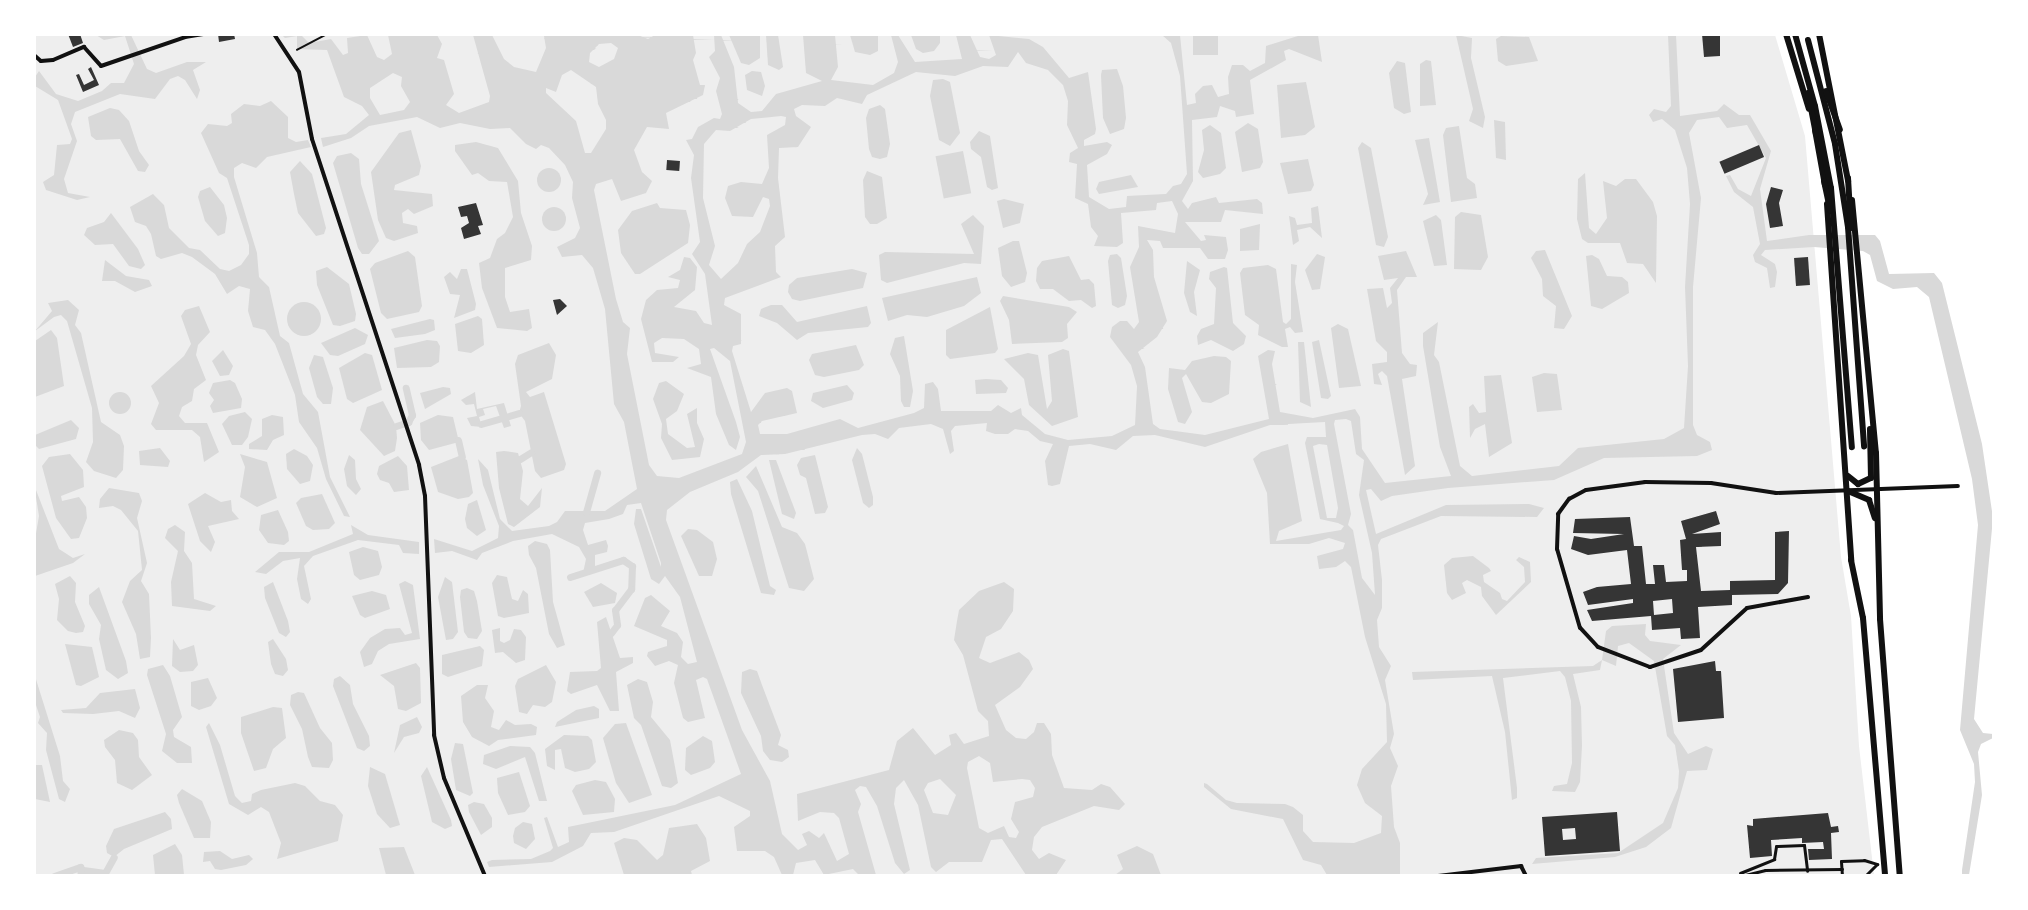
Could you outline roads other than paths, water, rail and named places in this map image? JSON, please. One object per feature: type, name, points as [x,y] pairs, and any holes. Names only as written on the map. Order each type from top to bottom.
[{"type":"main road","points":[[1786,34],[1816,134]]},
{"type":"main road","points":[[1795,34],[1822,134],[1833,227],[1851,560],[1863,618],[1885,876]]},
{"type":"main road","points":[[1819,34],[1848,178],[1855,253],[1868,338],[1878,490],[1880,619],[1900,876]]},
{"type":"main road","points":[[1807,37],[1840,130]]},
{"type":"main road","points":[[1807,37],[1835,144],[1852,226]]},
{"type":"main road","points":[[1798,42],[1833,227]]},
{"type":"main road","points":[[1855,253],[1864,446]]},
{"type":"main road","points":[[1834,254],[1852,447]]},
{"type":"main road","points":[[1847,473],[1858,484],[1868,480],[1872,474],[1868,338]]},
{"type":"main road","points":[[1848,491],[1865,498],[1874,506],[1881,584]]},
{"type":"street","points":[[36,57],[53,60],[84,47],[101,66],[140,52],[205,34]]},
{"type":"street","points":[[274,34],[299,72],[312,139],[405,423],[425,496],[434,735],[444,778],[485,876]]},
{"type":"street","points":[[1808,597],[1747,608],[1713,642],[1668,662],[1653,666],[1598,646],[1584,634],[1573,614],[1556,537],[1558,514],[1569,499],[1599,487],[1653,482],[1711,483],[1776,494],[1958,486]]},
{"type":"street","points":[[1740,874],[1774,859],[1776,846],[1804,845],[1807,871]]},
{"type":"street","points":[[1842,876],[1841,861],[1864,860],[1877,864],[1866,876]]},
{"type":"street","points":[[1438,876],[1521,866],[1526,876]]},
{"type":"street","points":[[1740,874],[1842,869]]},
{"type":"waterway","points":[[396,426],[408,422],[412,415],[406,388]]},
{"type":"waterway","points":[[481,424],[519,413]]},
{"type":"waterway","points":[[458,440],[462,457]]},
{"type":"waterway","points":[[520,459],[531,452]]},
{"type":"waterway","points":[[586,512],[597,473]]},
{"type":"waterway","points":[[570,577],[623,560],[632,566],[631,589],[615,610],[617,625],[611,633]]},
{"type":"waterway","points":[[83,870],[105,873],[114,857]]},
{"type":"waterway","points":[[54,876],[80,867],[81,876]]}]
